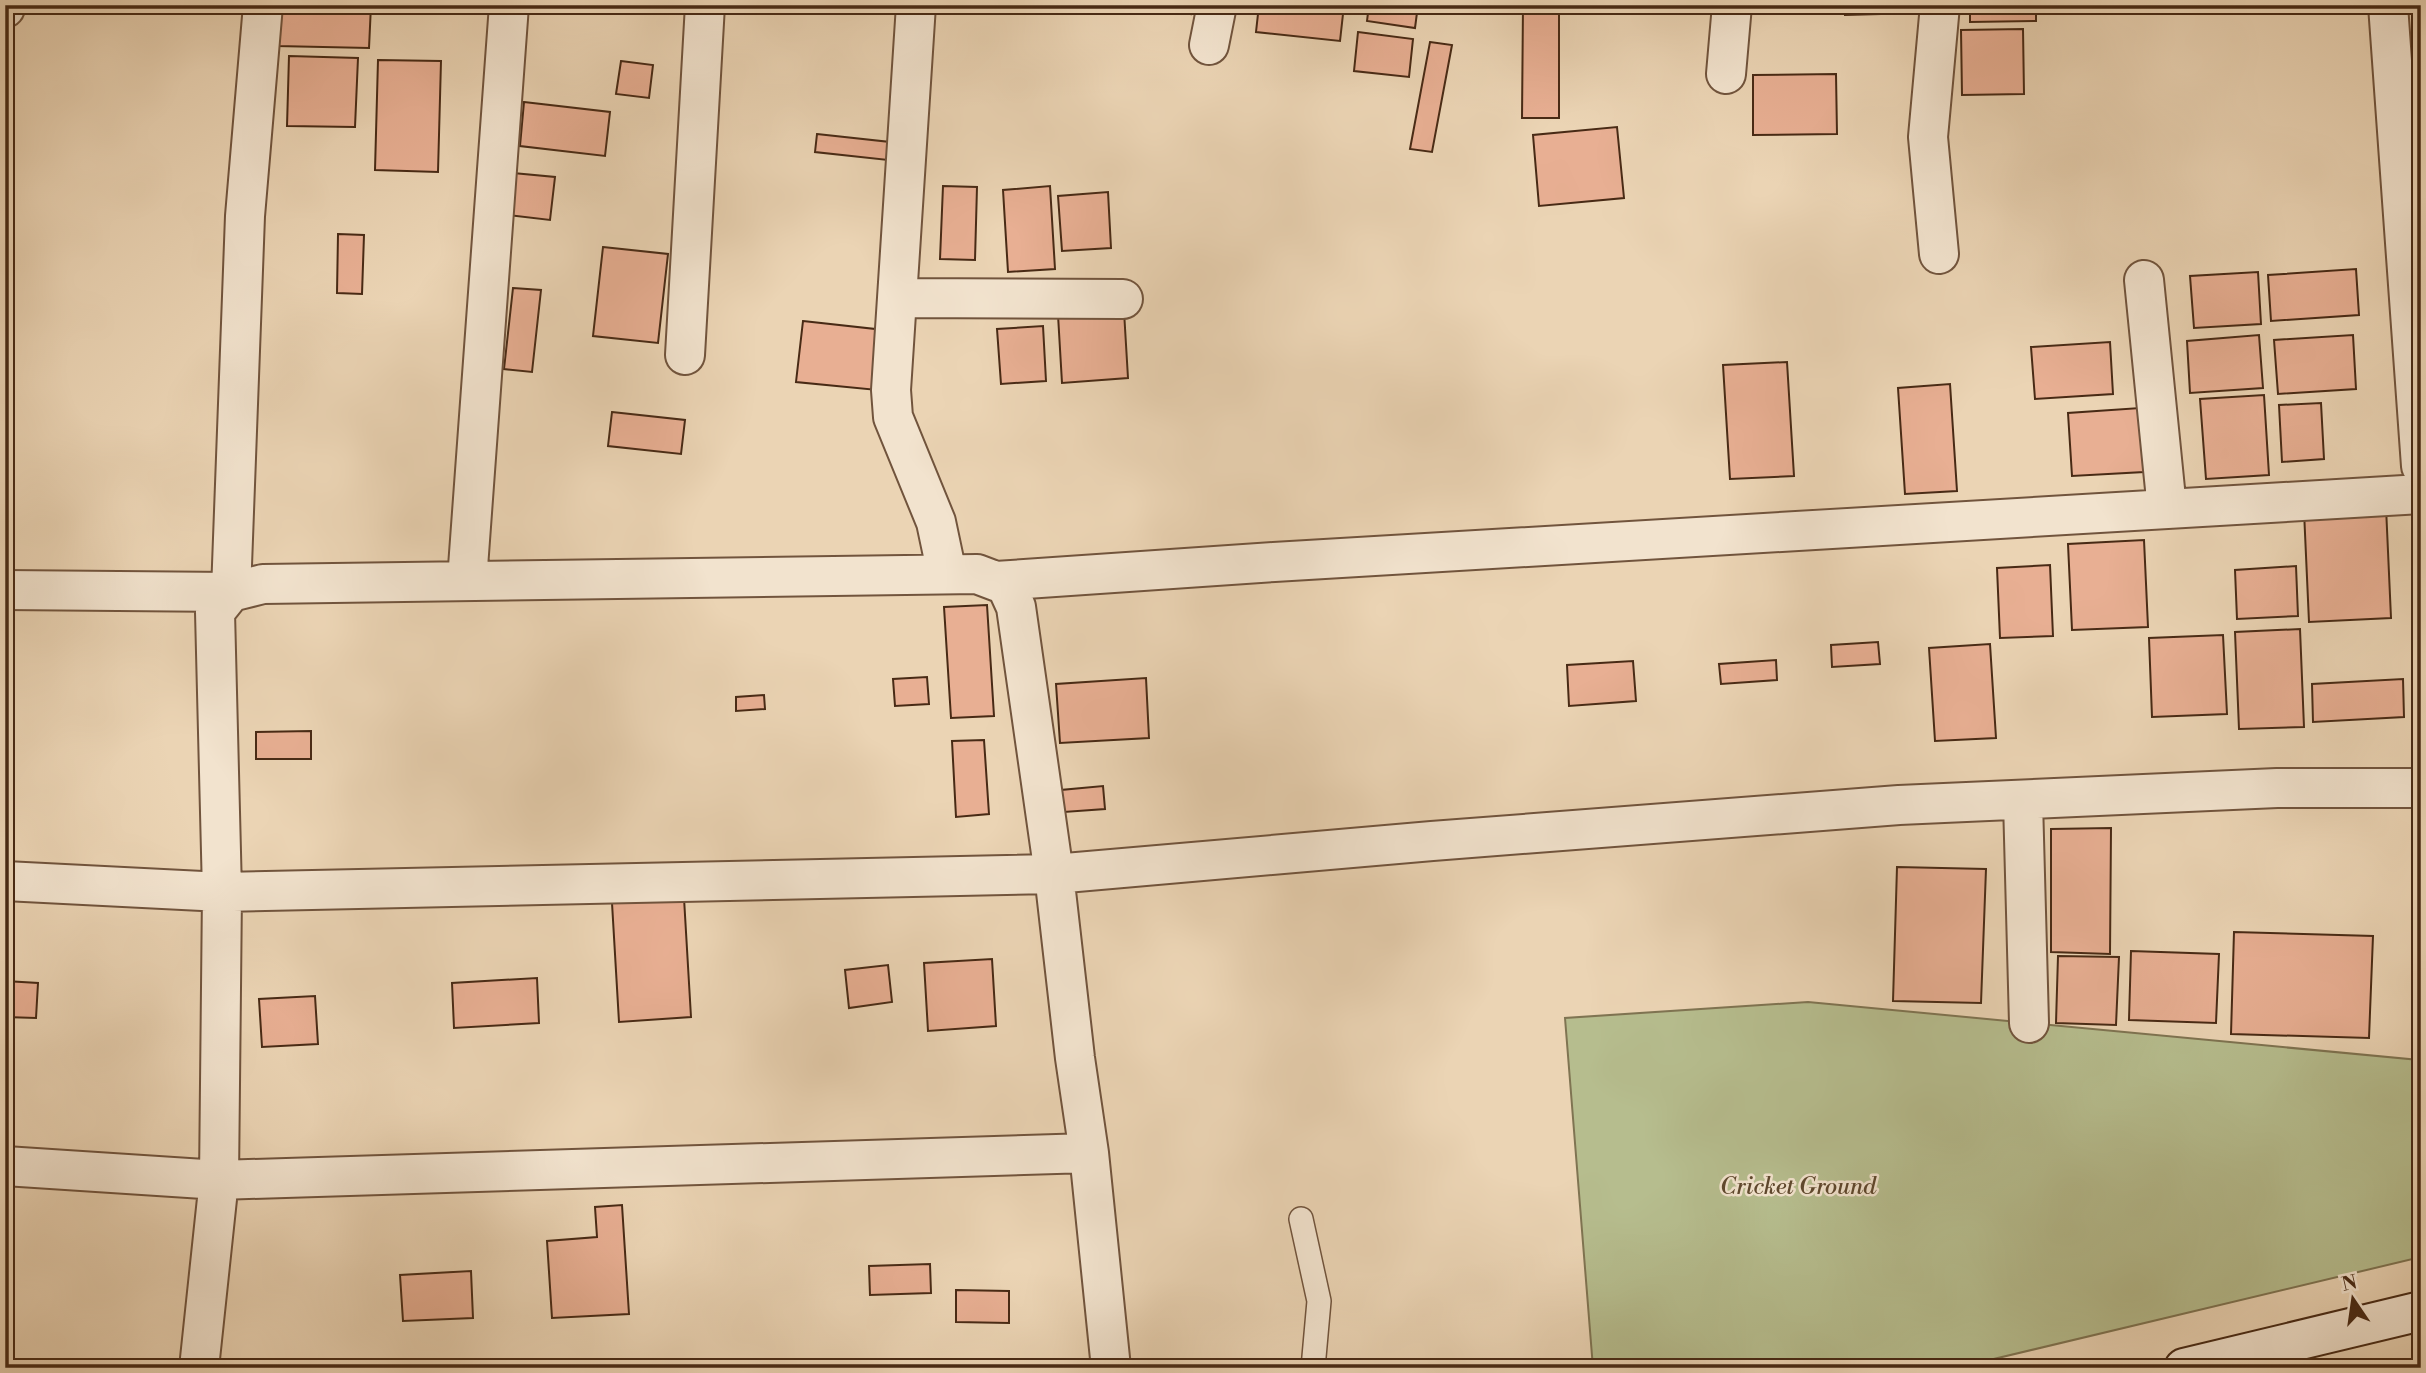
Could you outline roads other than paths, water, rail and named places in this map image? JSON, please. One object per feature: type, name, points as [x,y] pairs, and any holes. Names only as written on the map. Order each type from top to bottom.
[{"type":"street","points":[[199,1368],[219,1180],[222,892],[215,612],[231,592],[245,216],[263,5]]},
{"type":"street","points":[[467,581],[509,5]]},
{"type":"street","points":[[685,355],[705,5]]},
{"type":"street","points":[[916,5],[891,372],[893,417],[936,522],[947,574]]},
{"type":"street","points":[[1209,45],[1217,5]]},
{"type":"street","points":[[1726,75],[1731,5]]},
{"type":"street","points":[[1939,254],[1928,137],[1940,5]]},
{"type":"street","points":[[2388,5],[2415,285],[2421,466]]},
{"type":"street","points":[[2144,280],[2167,509]]},
{"type":"street","points":[[897,298],[1123,299]]},
{"type":"street","points":[[996,581],[1288,561],[2421,494]]},
{"type":"street","points":[[5,590],[231,592],[263,584],[947,574],[977,574],[1006,585],[1016,607],[1054,874],[1089,1153],[1111,1368]]},
{"type":"street","points":[[5,881],[222,892],[1054,874],[1899,805],[2277,788],[2421,788]]},
{"type":"street","points":[[2022,801],[2029,1023]]},
{"type":"street","points":[[5,1166],[219,1180],[1089,1153]]},
{"type":"street","points":[[2184,1368],[2421,1311]]},
{"type":"lane","points":[[1301,1219],[1318,1301],[1313,1368]]},
{"type":"park label","name":"Cricket Ground","points":[[1798,1186]]}]
